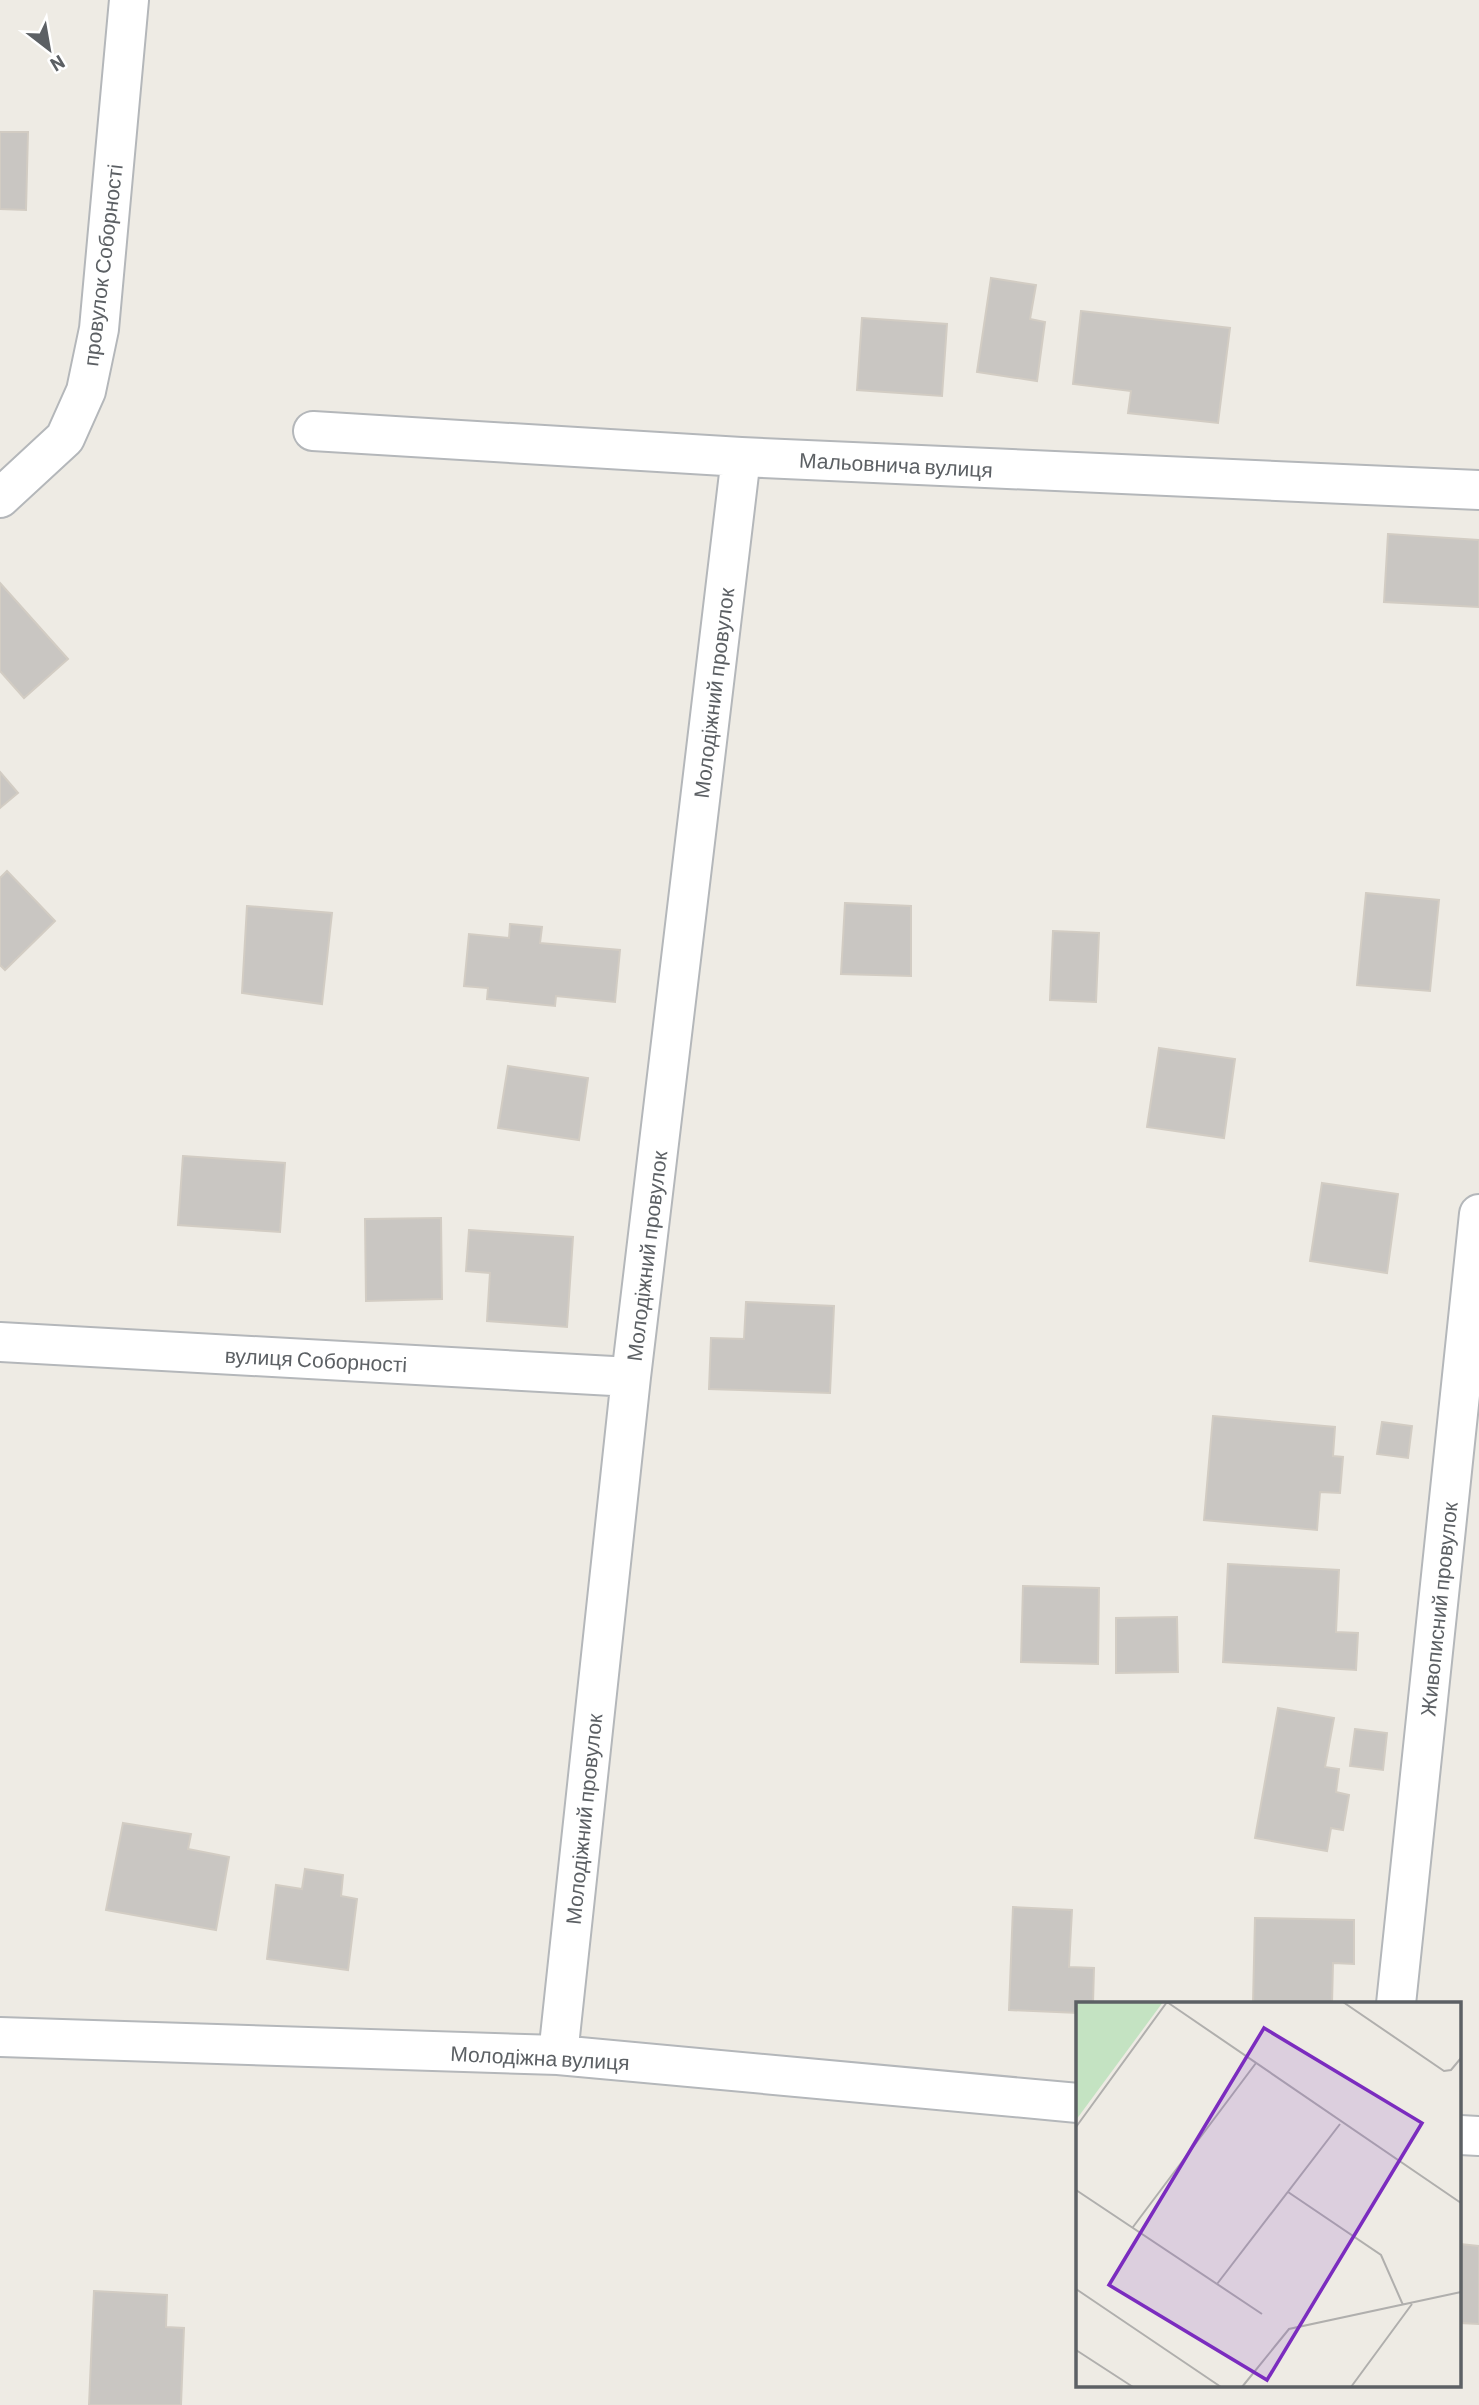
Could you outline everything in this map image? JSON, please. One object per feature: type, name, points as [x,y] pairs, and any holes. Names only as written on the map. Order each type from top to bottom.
[{"type":"street","name":"провулок Соборності","points":[[0,498],[65,438],[86,391],[99,329],[129,0]]},
{"type":"street","name":"Мальовнича вулиця","points":[[313,431],[741,457],[1479,490]]},
{"type":"street","name":"Молодіжний провулок","points":[[558,2055],[631,1377],[741,457]]},
{"type":"street","name":"Живописний провулок","points":[[1396,2002],[1479,1214]]},
{"type":"street","name":"вулиця Соборності","points":[[0,1342],[631,1377]]},
{"type":"street","name":"Молодіжна вулиця","points":[[0,2037],[558,2055],[1076,2103]]},
{"type":"building","points":[[0,132],[28,132],[26,210],[0,209]]},
{"type":"building","points":[[991,278],[1036,285],[1030,319],[1045,322],[1037,381],[977,372]]},
{"type":"building","points":[[1081,311],[1230,328],[1218,423],[1128,413],[1131,391],[1073,384]]},
{"type":"building","points":[[862,318],[947,324],[942,396],[857,390]]},
{"type":"building","points":[[1388,534],[1479,540],[1479,607],[1384,602]]},
{"type":"building","points":[[0,583],[68,659],[24,698],[0,671]]},
{"type":"building","points":[[0,772],[18,793],[0,808]]},
{"type":"building","points":[[7,871],[55,921],[5,970],[0,965],[0,878]]},
{"type":"building","points":[[1366,893],[1439,900],[1430,991],[1357,985]]},
{"type":"building","points":[[845,903],[911,906],[911,976],[841,974]]},
{"type":"building","points":[[247,906],[332,913],[322,1004],[242,993]]},
{"type":"building","points":[[510,924],[542,927],[540,943],[620,950],[615,1002],[556,996],[555,1006],[487,999],[488,988],[464,986],[469,934],[509,938]]},
{"type":"building","points":[[1053,931],[1099,933],[1096,1002],[1050,1000]]},
{"type":"building","points":[[1159,1048],[1235,1059],[1224,1138],[1147,1127]]},
{"type":"building","points":[[508,1066],[588,1078],[579,1140],[498,1128]]},
{"type":"building","points":[[183,1156],[285,1163],[280,1232],[178,1225]]},
{"type":"building","points":[[1322,1183],[1398,1194],[1387,1273],[1310,1261]]},
{"type":"building","points":[[441,1218],[442,1299],[366,1301],[365,1219]]},
{"type":"building","points":[[469,1230],[573,1237],[567,1327],[487,1321],[490,1273],[466,1271]]},
{"type":"building","points":[[746,1302],[834,1306],[830,1393],[709,1389],[711,1338],[744,1339]]},
{"type":"building","points":[[1213,1416],[1335,1427],[1333,1456],[1343,1457],[1340,1493],[1320,1492],[1317,1530],[1204,1520]]},
{"type":"building","points":[[1382,1422],[1412,1426],[1408,1458],[1377,1454]]},
{"type":"building","points":[[1228,1564],[1339,1570],[1336,1632],[1358,1633],[1356,1670],[1223,1662]]},
{"type":"building","points":[[1023,1586],[1099,1588],[1098,1664],[1021,1662]]},
{"type":"building","points":[[1177,1617],[1178,1672],[1116,1673],[1116,1618]]},
{"type":"building","points":[[1278,1708],[1334,1718],[1325,1767],[1339,1769],[1336,1792],[1349,1795],[1343,1830],[1331,1828],[1327,1851],[1255,1838]]},
{"type":"building","points":[[1355,1729],[1387,1733],[1383,1770],[1350,1766]]},
{"type":"building","points":[[123,1823],[191,1834],[188,1849],[229,1857],[216,1930],[106,1910]]},
{"type":"building","points":[[305,1869],[343,1875],[341,1896],[357,1899],[348,1970],[267,1959],[276,1885],[302,1889]]},
{"type":"building","points":[[1013,1907],[1072,1910],[1069,1967],[1094,1968],[1093,2002],[1076,2002],[1076,2013],[1009,2010]]},
{"type":"building","points":[[1255,1918],[1354,1920],[1354,1964],[1333,1963],[1332,2002],[1253,2002]]},
{"type":"building","points":[[1462,2244],[1479,2246],[1479,2324],[1462,2323]]},
{"type":"building","points":[[94,2291],[167,2295],[166,2327],[184,2328],[181,2405],[89,2405]]}]
